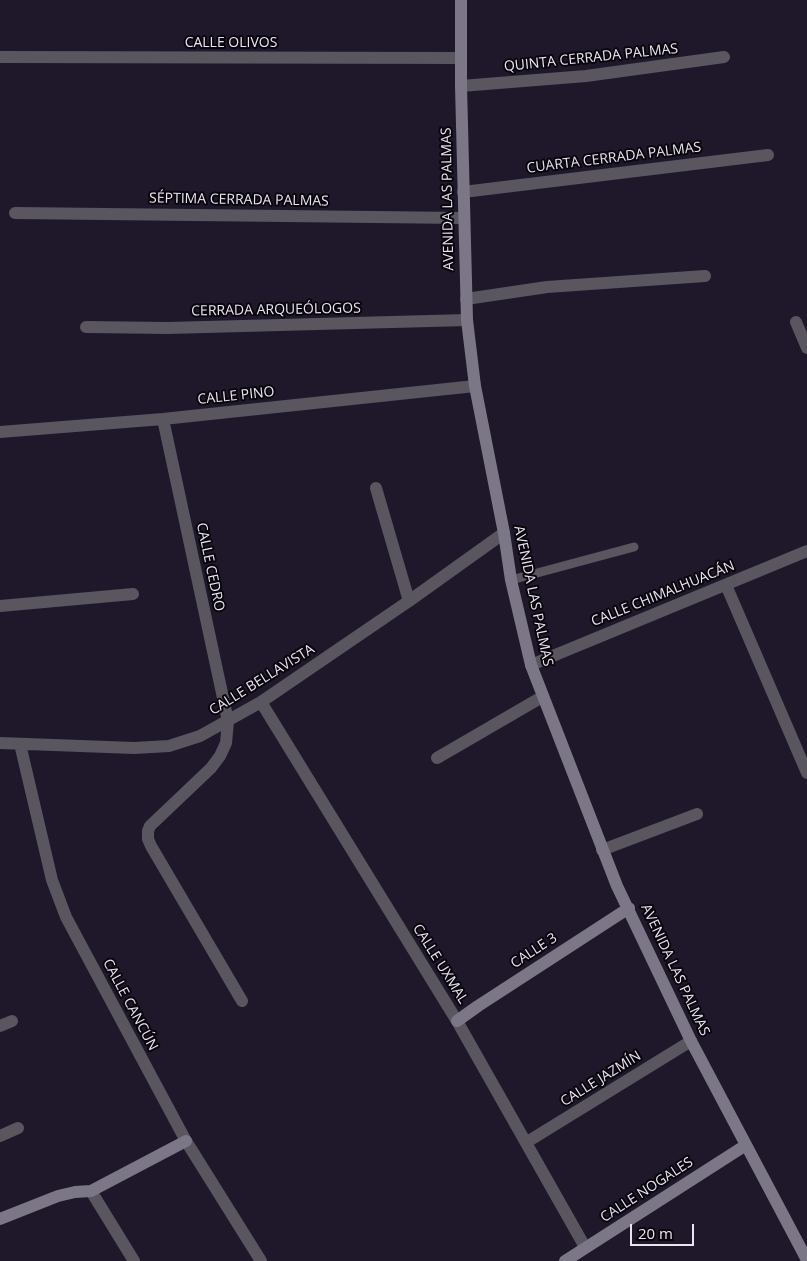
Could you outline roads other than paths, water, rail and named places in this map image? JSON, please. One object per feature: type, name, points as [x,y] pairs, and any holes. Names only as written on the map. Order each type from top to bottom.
[{"type":"main road","name":"AVENIDA LAS PALMAS","points":[[461,0],[463,218],[467,320],[475,386],[504,533],[511,580],[531,665],[617,886],[691,1041],[807,1260]]},
{"type":"main road","name":"CALLE 3","points":[[457,1021],[629,908]]},
{"type":"main road","points":[[0,1220],[58,1196],[74,1192],[91,1191],[186,1141]]},
{"type":"main road","name":"CALLE NOGALES","points":[[565,1261],[746,1145]]},
{"type":"street","name":"CALLE OLIVOS","points":[[0,57],[461,58]]},
{"type":"street","name":"QUINTA CERRADA PALMAS","points":[[461,86],[586,76],[724,57]]},
{"type":"street","name":"CUARTA CERRADA PALMAS","points":[[463,192],[768,155]]},
{"type":"street","name":"SÉPTIMA CERRADA PALMAS","points":[[15,213],[463,218]]},
{"type":"street","points":[[466,299],[547,288],[705,276]]},
{"type":"street","name":"CERRADA ARQUEÓLOGOS","points":[[86,327],[168,328],[467,320]]},
{"type":"street","points":[[796,322],[807,348]]},
{"type":"street","name":"CALLE PINO","points":[[0,432],[163,419],[475,386]]},
{"type":"street","name":"CALLE CEDRO","points":[[163,419],[228,721],[226,743],[220,756],[211,768],[154,821],[148,831],[150,846],[242,1001]]},
{"type":"street","points":[[376,488],[409,601]]},
{"type":"street","name":"CALLE BELLAVISTA","points":[[0,743],[134,748],[169,746],[200,736],[261,702],[409,601],[504,533]]},
{"type":"street","name":"CALLE CHIMALHUACÁN","points":[[531,665],[807,551]]},
{"type":"street","points":[[726,585],[807,773]]},
{"type":"street","points":[[0,606],[133,594]]},
{"type":"street","points":[[437,758],[542,697]]},
{"type":"street","name":"CALLE UXMAL","points":[[261,702],[457,1021],[586,1247]]},
{"type":"street","name":"CALLE CANCÚN","points":[[20,744],[52,880],[66,917],[186,1141],[260,1261]]},
{"type":"street","points":[[602,850],[697,814]]},
{"type":"street","points":[[0,1026],[12,1021]]},
{"type":"street","name":"CALLE JAZMÍN","points":[[527,1142],[691,1041]]},
{"type":"street","points":[[0,1136],[18,1128]]},
{"type":"street","points":[[91,1191],[134,1261]]},
{"type":"lane","points":[[511,580],[634,547]]}]
